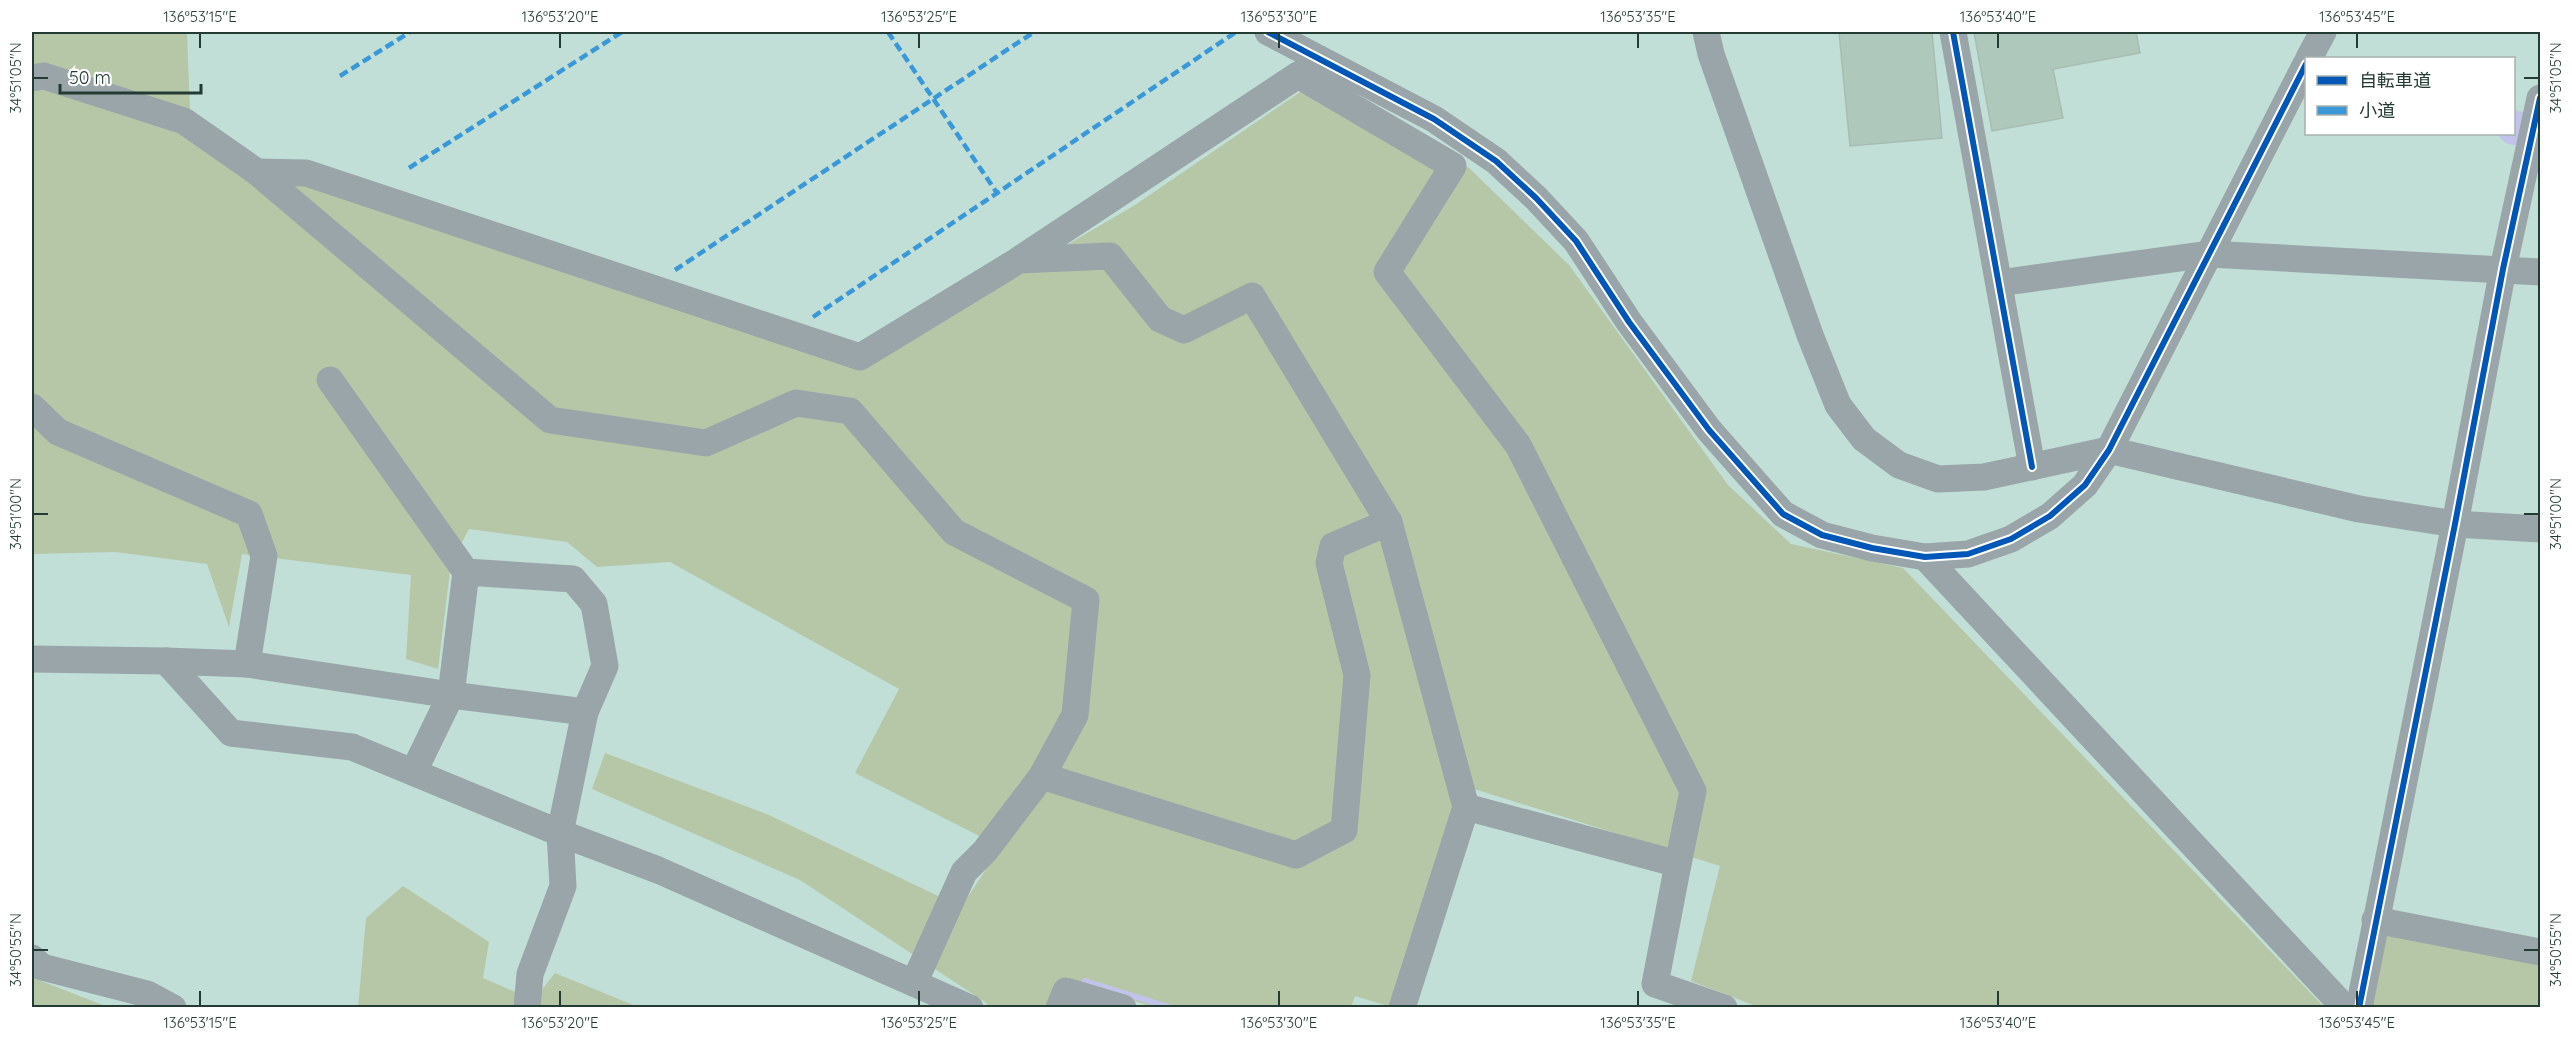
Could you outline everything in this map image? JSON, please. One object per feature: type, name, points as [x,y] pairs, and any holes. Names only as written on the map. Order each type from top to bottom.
[{"type":"street","points":[[1268,32],[1434,119],[1496,161],[1528,190],[1576,241],[1629,322],[1709,430],[1783,514],[1822,535],[1872,548],[1925,556],[1968,554],[2021,533],[2050,516],[2085,485],[2109,450],[2305,67]]},
{"type":"street","points":[[1706,32],[1711,54],[1810,336],[1838,405],[1864,439],[1899,465],[1938,479],[1984,477],[2109,450],[2359,508],[2456,524],[2541,529]]},
{"type":"street","points":[[1953,32],[2032,467]]},
{"type":"street","points":[[2310,57],[2323,32]]},
{"type":"street","points":[[257,172],[306,173],[860,357],[1018,260],[1298,75],[1453,166],[1387,272],[1518,445],[1693,791],[1654,984],[1724,1008]]},
{"type":"street","points":[[32,78],[44,76],[184,121],[257,172],[550,420],[706,443],[796,403],[850,411],[954,532],[1086,600],[1076,716],[1042,776],[985,851],[964,872],[914,983]]},
{"type":"street","points":[[2359,1008],[2456,524],[2503,269],[2541,98]]},
{"type":"street","points":[[1999,283],[2209,255],[2541,272]]},
{"type":"street","points":[[1018,260],[1110,256],[1160,319],[1184,330],[1251,296],[1389,522],[1466,807],[1402,1008]]},
{"type":"street","points":[[330,380],[466,572],[451,695],[414,771]]},
{"type":"street","points":[[32,407],[58,432],[249,514],[264,556],[247,664]]},
{"type":"street","points":[[1042,776],[1296,855],[1344,830],[1357,675],[1329,563],[1333,546],[1389,522]]},
{"type":"street","points":[[1925,556],[2345,1008]]},
{"type":"street","points":[[466,572],[573,579],[594,604],[605,666],[585,712],[560,833],[563,886],[530,974],[527,1008]]},
{"type":"street","points":[[32,659],[247,664],[451,695],[585,712]]},
{"type":"street","points":[[166,661],[231,733],[352,747],[560,833],[658,870],[970,1008]]},
{"type":"street","points":[[1466,807],[1678,864]]},
{"type":"street","points":[[2375,920],[2541,952]]},
{"type":"street","points":[[32,958],[42,967],[147,994],[173,1008]]},
{"type":"street","points":[[1059,1008],[1066,991],[1123,1008]]},
{"type":"green space","points":[[32,32],[187,32],[191,137],[312,182],[859,367],[1135,205],[1300,92],[1469,168],[1569,265],[1728,485],[1791,544],[1903,568],[2324,1007],[1758,1007],[1691,981],[1720,866],[1471,788],[1391,1007],[1355,996],[1351,1007],[1152,1007],[1067,977],[1055,1007],[989,1007],[985,1002],[800,880],[592,789],[605,753],[769,815],[961,907],[1001,847],[855,773],[899,689],[670,562],[597,567],[567,542],[469,529],[451,563],[438,669],[406,659],[411,575],[242,554],[229,627],[207,564],[115,552],[32,554]]},
{"type":"green space","points":[[403,886],[489,942],[483,978],[534,1000],[555,973],[638,1007],[358,1008],[366,918]]},
{"type":"green space","points":[[2375,920],[2540,952],[2540,1007],[2359,1008]]},
{"type":"green space","points":[[32,975],[41,981],[108,1007],[32,1007]]},
{"type":"building","points":[[1839,32],[1932,32],[1942,138],[1850,146]]},
{"type":"building","points":[[1974,32],[2136,32],[2140,53],[2053,69],[2063,118],[1992,131]]},
{"type":"waterway","points":[[2515,128],[2540,131]]},
{"type":"waterway","points":[[1085,981],[1172,1008]]},
{"type":"marked path","points":[[340,76],[410,32]]},
{"type":"marked path","points":[[409,168],[622,32]]},
{"type":"marked path","points":[[888,32],[997,193]]},
{"type":"marked path","points":[[675,270],[1034,32]]},
{"type":"marked path","points":[[813,317],[1236,32]]},
{"type":"cycle path","points":[[1268,32],[1434,119],[1496,161],[1536,198],[1576,241],[1629,322],[1709,430],[1783,514],[1822,535],[1872,548],[1925,557],[1968,554],[2011,539],[2050,516],[2085,485],[2109,450],[2305,66]]},
{"type":"cycle path","points":[[1953,32],[2032,467]]},
{"type":"cycle path","points":[[2359,1008],[2503,269],[2540,98]]}]
